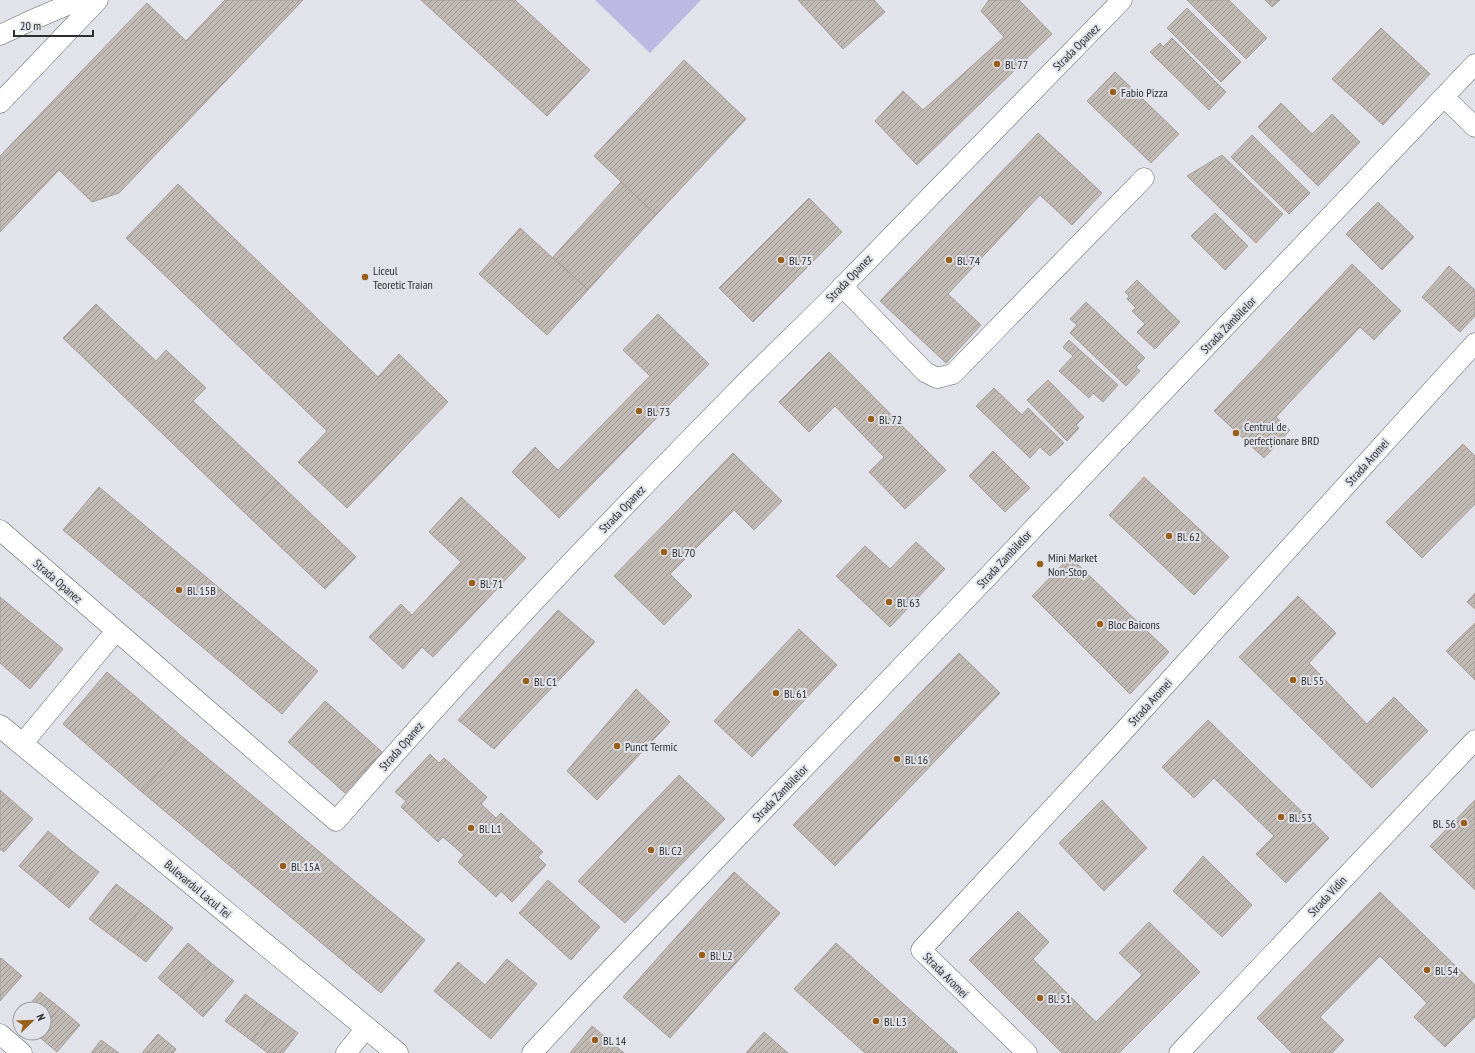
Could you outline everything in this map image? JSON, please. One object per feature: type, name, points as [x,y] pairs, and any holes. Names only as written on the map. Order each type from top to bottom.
[{"type":"main road","name":"Bulevardul Lacul Tei","points":[[0,726],[397,1053]]},
{"type":"street","points":[[0,35],[79,0]]},
{"type":"street","points":[[0,103],[98,0]]},
{"type":"street","name":"Strada Opanez","points":[[0,530],[336,821],[427,717],[582,551],[734,394],[1122,0]]},
{"type":"street","name":"Strada Zambilelor","points":[[532,1053],[583,998],[923,645],[1475,64]]},
{"type":"street","points":[[1444,97],[1475,127]]},
{"type":"street","points":[[842,286],[925,372],[937,378],[953,374],[1144,178]]},
{"type":"street","name":"Strada Aromei","points":[[1027,1053],[921,950],[1112,744],[1475,343]]},
{"type":"street","points":[[22,744],[116,631]]},
{"type":"street","name":"Strada Vidin","points":[[1179,1053],[1475,740]]},
{"type":"street","points":[[346,1053],[366,1028]]},
{"type":"street","points":[[0,1034],[22,1053]]},
{"type":"shaded area","points":[[595,0],[701,0],[650,53]]},
{"type":"building","points":[[225,0],[303,0],[119,193],[92,202],[59,170],[0,232],[0,156],[147,3],[186,41]]},
{"type":"building","points":[[421,0],[515,0],[590,70],[547,116]]},
{"type":"building","points":[[798,0],[874,0],[885,12],[843,49]]},
{"type":"building","name":"Bl. 77","points":[[989,0],[1019,0],[1052,34],[917,165],[875,121],[903,91],[923,110],[1004,37],[981,11]]},
{"type":"building","points":[[1187,0],[1229,0],[1267,38],[1246,59]]},
{"type":"building","points":[[1265,0],[1280,0],[1272,7]]},
{"type":"building","points":[[1187,8],[1241,62],[1221,82],[1167,28]]},
{"type":"building","points":[[1381,28],[1430,74],[1383,125],[1332,79]]},
{"type":"building","points":[[1172,38],[1226,92],[1209,110],[1150,52],[1160,43],[1163,47]]},
{"type":"building","points":[[684,60],[746,119],[656,215],[594,156]]},
{"type":"building","points":[[1115,72],[1179,134],[1151,163],[1087,101]]},
{"type":"building","points":[[1281,103],[1312,134],[1332,114],[1360,142],[1318,186],[1258,127]]},
{"type":"building","name":"Bl. 74","points":[[1038,133],[1102,193],[1072,225],[1040,195],[948,294],[981,325],[946,363],[880,301]]},
{"type":"building","points":[[1252,135],[1310,193],[1289,214],[1231,157]]},
{"type":"building","points":[[1222,155],[1283,214],[1256,243],[1187,176]]},
{"type":"building","points":[[621,182],[656,215],[588,290],[553,257]]},
{"type":"building","points":[[178,184],[378,377],[399,354],[448,402],[347,508],[298,462],[327,431],[126,238]]},
{"type":"building","name":"Bl. 75","points":[[809,198],[842,232],[753,322],[719,288]]},
{"type":"building","points":[[1378,202],[1414,237],[1382,270],[1346,234]]},
{"type":"building","points":[[1215,213],[1248,246],[1225,270],[1191,236]]},
{"type":"building","points":[[520,228],[588,290],[547,335],[479,274]]},
{"type":"building","points":[[1352,264],[1401,311],[1374,340],[1360,327],[1276,417],[1290,430],[1264,458],[1214,411]]},
{"type":"building","points":[[1449,266],[1475,290],[1475,316],[1460,332],[1422,297]]},
{"type":"building","points":[[1137,280],[1180,322],[1155,349],[1137,332],[1145,324],[1132,311],[1136,308],[1127,299],[1129,296],[1125,292]]},
{"type":"building","points":[[1086,302],[1145,358],[1136,367],[1140,371],[1126,386],[1070,333],[1077,325],[1070,319]]},
{"type":"building","points":[[96,304],[156,361],[166,350],[206,388],[193,401],[278,482],[247,515],[63,338]]},
{"type":"building","name":"Bl. 73","points":[[658,314],[709,364],[559,518],[512,472],[535,447],[558,470],[650,376],[623,350]]},
{"type":"building","points":[[1069,340],[1118,385],[1103,402],[1093,393],[1089,398],[1059,371],[1073,356],[1063,347]]},
{"type":"building","name":"Bl. 72","points":[[829,352],[946,470],[905,509],[869,472],[884,457],[835,406],[809,432],[779,402]]},
{"type":"building","points":[[1048,380],[1084,417],[1076,425],[1079,428],[1067,441],[1027,400]]},
{"type":"building","points":[[994,388],[1022,415],[1028,408],[1064,443],[1050,456],[1040,447],[1030,458],[976,406]]},
{"type":"building","points":[[1463,444],[1475,456],[1475,504],[1422,558],[1386,522]]},
{"type":"building","points":[[993,451],[1030,488],[1005,512],[969,476]]},
{"type":"building","name":"Bl. 70","points":[[733,453],[782,501],[754,530],[734,510],[670,574],[692,596],[664,625],[614,576]]},
{"type":"building","name":"Bl. 62","points":[[1144,477],[1229,557],[1194,595],[1109,515]]},
{"type":"building","points":[[278,482],[356,557],[325,589],[247,515]]},
{"type":"building","name":"Bl. 15B","points":[[99,487],[318,671],[282,714],[63,530]]},
{"type":"building","name":"Bl. 71","points":[[461,497],[526,558],[433,657],[422,647],[403,669],[369,637],[401,604],[412,615],[461,562],[429,532]]},
{"type":"building","name":"Bl. 63","points":[[916,542],[945,569],[890,627],[836,576],[865,546],[890,569]]},
{"type":"building","name":"Bloc Baicons","points":[[1070,557],[1169,652],[1130,694],[1032,596]]},
{"type":"building","points":[[1475,593],[1475,609],[1467,602]]},
{"type":"building","name":"Bl. 55","points":[[1298,596],[1336,633],[1309,663],[1367,724],[1394,697],[1428,731],[1372,788],[1239,657]]},
{"type":"building","points":[[0,597],[63,649],[30,689],[0,663]]},
{"type":"building","name":"Bl. C1","points":[[558,610],[595,642],[494,749],[458,720]]},
{"type":"building","points":[[1475,623],[1475,680],[1446,651]]},
{"type":"building","name":"Bl. 61","points":[[799,629],[837,665],[752,757],[714,721]]},
{"type":"building","name":"Bl. 16","points":[[959,653],[1000,693],[835,866],[793,825]]},
{"type":"building","points":[[107,672],[186,740],[142,792],[63,724]]},
{"type":"building","name":"Punct Termic","points":[[636,689],[670,722],[597,800],[567,771]]},
{"type":"building","points":[[325,701],[382,752],[345,793],[288,742]]},
{"type":"building","name":"Bl. 53","points":[[1208,720],[1329,838],[1286,883],[1256,854],[1274,836],[1214,778],[1194,798],[1162,767]]},
{"type":"building","name":"Bl. 15A","points":[[186,740],[425,940],[381,993],[142,792]]},
{"type":"building","name":"Bl. L1","points":[[430,754],[439,763],[444,758],[487,797],[481,804],[496,818],[501,813],[543,852],[538,857],[546,865],[512,902],[501,891],[496,897],[458,862],[464,855],[443,837],[438,842],[401,807],[406,801],[395,792]]},
{"type":"building","name":"Bl. C2","points":[[679,775],[725,819],[625,923],[578,881]]},
{"type":"building","points":[[0,790],[10,799],[0,810]]},
{"type":"building","points":[[10,799],[33,819],[4,852],[0,849],[0,810]]},
{"type":"building","points":[[1102,800],[1147,848],[1104,891],[1059,843]]},
{"type":"building","name":"Bl. 56","points":[[1475,800],[1475,890],[1430,846]]},
{"type":"building","points":[[48,831],[72,851],[43,886],[19,866]]},
{"type":"building","points":[[72,851],[99,872],[69,908],[43,886]]},
{"type":"building","points":[[1203,856],[1252,905],[1222,937],[1173,891]]},
{"type":"building","name":"Bl. L2","points":[[734,872],[780,913],[670,1038],[623,997]]},
{"type":"building","points":[[548,880],[600,927],[571,960],[519,913]]},
{"type":"building","points":[[116,884],[144,905],[117,940],[89,919]]},
{"type":"building","name":"Bl. 54","points":[[1380,892],[1475,985],[1475,1017],[1445,1047],[1414,1017],[1427,1003],[1380,956],[1320,1017],[1344,1040],[1332,1053],[1292,1053],[1257,1018]]},
{"type":"building","points":[[144,905],[173,928],[146,962],[117,940]]},
{"type":"building","name":"Bl. 51","points":[[1018,911],[1049,942],[1033,959],[1096,1022],[1142,975],[1119,953],[1149,922],[1200,972],[1119,1053],[1062,1053],[969,960]]},
{"type":"building","points":[[188,943],[211,963],[182,998],[158,978]]},
{"type":"building","name":"Bl. L3","points":[[836,943],[958,1053],[865,1053],[794,989]]},
{"type":"building","points":[[1,958],[22,976],[0,1001],[0,959]]},
{"type":"building","points":[[507,959],[537,984],[491,1039],[434,991],[458,962],[485,985]]},
{"type":"building","points":[[211,963],[234,981],[203,1017],[182,998]]},
{"type":"building","points":[[40,992],[51,1001],[33,1001]]},
{"type":"building","points":[[245,994],[272,1014],[252,1041],[225,1021]]},
{"type":"building","points":[[52,1002],[60,1008],[52,1018]]},
{"type":"building","points":[[60,1008],[80,1025],[57,1052],[44,1041],[52,1041],[52,1018]]},
{"type":"building","points":[[272,1014],[298,1033],[283,1053],[268,1053],[252,1041]]},
{"type":"building","name":"Bl. 14","points":[[592,1026],[624,1053],[570,1053]]},
{"type":"building","points":[[764,1032],[788,1053],[746,1053]]},
{"type":"building","points":[[158,1034],[176,1049],[173,1053],[142,1053]]},
{"type":"building","points":[[101,1040],[119,1053],[91,1053]]},
{"type":"place","name":"Bl. 77","points":[[997,64]]},
{"type":"place","name":"Fabio Pizza","points":[[1113,92]]},
{"type":"place","name":"Bl. 75","points":[[781,260]]},
{"type":"place","name":"Bl. 74","points":[[949,260]]},
{"type":"place","name":"Liceul Teoretic Traian","points":[[365,277]]},
{"type":"place","name":"Bl. 73","points":[[639,411]]},
{"type":"place","name":"Bl. 72","points":[[871,419]]},
{"type":"place","name":"Centrul de perfecționare BRD","points":[[1236,433]]},
{"type":"place","name":"Bl. 62","points":[[1169,536]]},
{"type":"place","name":"Bl. 70","points":[[664,552]]},
{"type":"place","name":"Mini Market Non-Stop","points":[[1040,564]]},
{"type":"place","name":"Bl. 71","points":[[472,583]]},
{"type":"place","name":"Bl. 15B","points":[[179,590]]},
{"type":"place","name":"Bl. 63","points":[[889,602]]},
{"type":"place","name":"Bloc Baicons","points":[[1100,624]]},
{"type":"place","name":"Bl. 55","points":[[1293,680]]},
{"type":"place","name":"Bl. C1","points":[[526,681]]},
{"type":"place","name":"Bl. 61","points":[[776,693]]},
{"type":"place","name":"Punct Termic","points":[[617,746]]},
{"type":"place","name":"Bl. 16","points":[[897,759]]},
{"type":"place","name":"Bl. 53","points":[[1281,817]]},
{"type":"place","name":"Bl. 56","points":[[1464,823]]},
{"type":"place","name":"Bl. L1","points":[[471,828]]},
{"type":"place","name":"Bl. C2","points":[[651,850]]},
{"type":"place","name":"Bl. 15A","points":[[283,866]]},
{"type":"place","name":"Bl. L2","points":[[702,955]]},
{"type":"place","name":"Bl. 54","points":[[1427,970]]},
{"type":"place","name":"Bl. 51","points":[[1040,998]]},
{"type":"place","name":"Bl. L3","points":[[876,1021]]},
{"type":"place","name":"Bl. 14","points":[[595,1040]]}]
